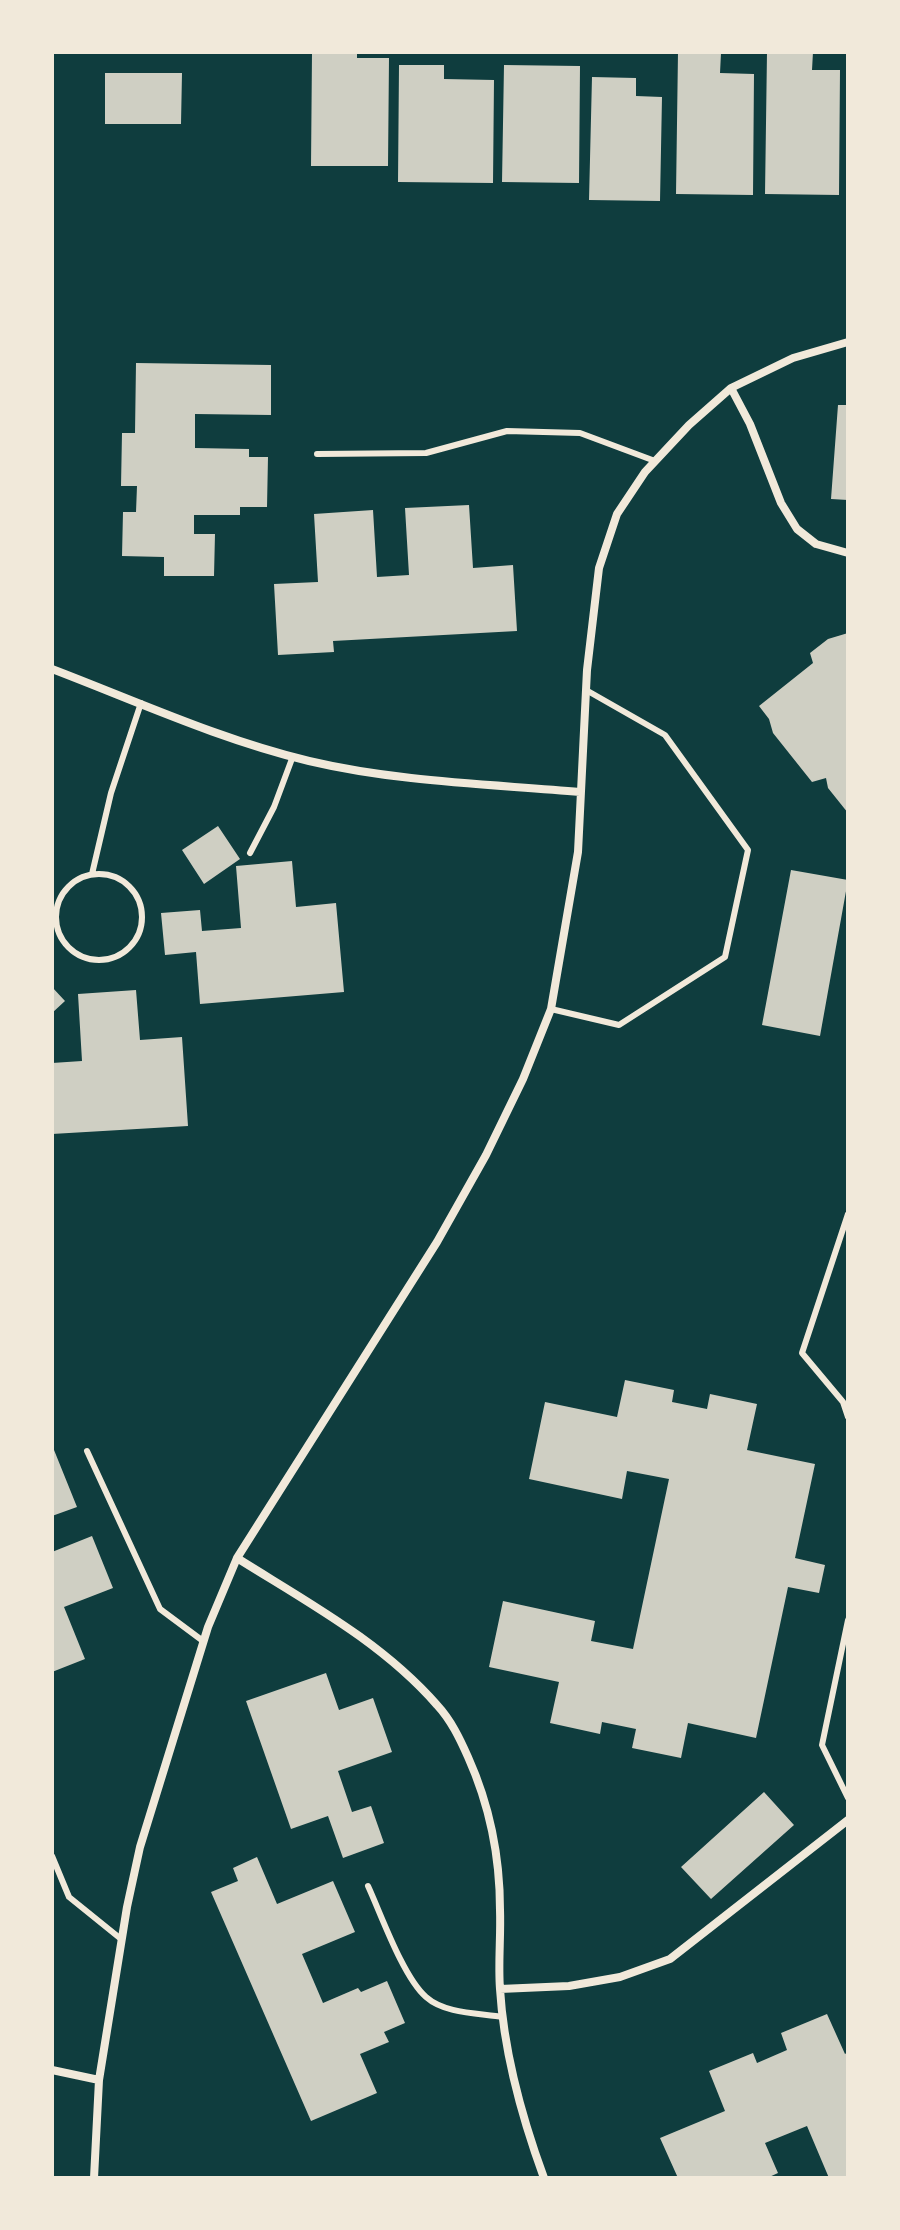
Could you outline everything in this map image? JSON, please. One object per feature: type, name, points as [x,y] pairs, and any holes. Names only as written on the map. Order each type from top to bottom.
[{"type":"street","points":[[94,2178],[99,2080],[121,1939],[140,1847],[203,1641],[237,1558],[437,1242],[486,1155],[523,1079],[551,1009],[578,852],[586,690],[599,568],[617,514],[655,461],[731,388],[793,358],[848,342]]},
{"type":"street","points":[[731,388],[750,424],[781,503],[797,529],[816,544],[848,553]]},
{"type":"street","points":[[52,669],[245,742],[293,756],[386,776],[580,792]]},
{"type":"street","points":[[237,1558],[368,1642],[405,1672],[440,1707],[460,1738],[490,1814],[497,1851],[503,2017],[517,2093],[544,2178]]},
{"type":"street","points":[[500,1989],[569,1986],[620,1977],[670,1959],[848,1820]]},
{"type":"street","points":[[52,2070],[99,2080]]},
{"type":"lane","points":[[317,454],[426,453],[507,431],[580,433],[655,461]]},
{"type":"lane","points":[[551,1009],[619,1025],[725,957],[748,850],[665,735],[586,690]]},
{"type":"lane","points":[[92,874],[111,793],[141,703]]},
{"type":"lane","points":[[250,853],[274,807],[293,756]]},
{"type":"lane","points":[[92,874],[106,874],[131,887],[142,913],[136,940],[126,951],[100,961],[72,952],[62,942],[56,929],[58,900],[66,887],[92,874]]},
{"type":"lane","points":[[848,1214],[802,1353],[843,1402],[848,1417]]},
{"type":"lane","points":[[87,1451],[160,1609],[203,1641]]},
{"type":"lane","points":[[848,1620],[822,1745],[848,1798]]},
{"type":"lane","points":[[52,1856],[69,1897],[121,1939]]},
{"type":"lane","points":[[368,1886],[408,1972],[426,1997],[453,2010],[503,2017]]},
{"type":"building","points":[[312,52],[357,52],[357,58],[389,58],[388,166],[311,166]]},
{"type":"building","points":[[678,52],[721,53],[720,73],[754,74],[753,195],[676,194]]},
{"type":"building","points":[[767,52],[813,52],[812,70],[840,70],[839,195],[765,194]]},
{"type":"building","points":[[399,65],[444,65],[444,79],[494,80],[493,183],[398,182]]},
{"type":"building","points":[[504,65],[580,66],[579,183],[502,182]]},
{"type":"building","points":[[105,73],[182,73],[181,124],[105,124]]},
{"type":"building","points":[[592,77],[636,78],[636,96],[662,97],[660,201],[589,200]]},
{"type":"building","points":[[136,363],[271,365],[271,415],[195,414],[195,448],[249,449],[249,457],[268,457],[267,507],[240,507],[240,515],[194,515],[194,534],[215,534],[214,576],[164,576],[164,557],[122,556],[123,512],[136,512],[137,486],[121,486],[122,433],[135,433]]},
{"type":"building","points":[[838,405],[848,405],[848,500],[831,499]]},
{"type":"building","points":[[469,505],[473,568],[513,565],[517,631],[333,641],[334,652],[278,655],[274,584],[318,582],[314,514],[373,510],[377,577],[409,575],[405,508]]},
{"type":"building","points":[[848,633],[848,813],[828,788],[826,778],[812,782],[773,733],[769,719],[759,706],[813,663],[810,653],[828,639]]},
{"type":"building","points":[[218,826],[240,859],[204,884],[182,850]]},
{"type":"building","points":[[292,861],[296,907],[336,903],[344,992],[200,1004],[196,952],[165,955],[161,913],[200,910],[202,931],[241,928],[236,866]]},
{"type":"building","points":[[791,870],[848,880],[820,1036],[762,1025]]},
{"type":"building","points":[[52,987],[65,1001],[52,1013]]},
{"type":"building","points":[[136,990],[140,1040],[182,1037],[188,1126],[52,1134],[52,1063],[82,1061],[78,994]]},
{"type":"building","points":[[625,1380],[674,1390],[672,1402],[707,1409],[710,1394],[757,1404],[747,1450],[815,1464],[795,1558],[825,1565],[819,1593],[788,1587],[756,1738],[688,1723],[681,1758],[632,1748],[636,1729],[602,1722],[600,1734],[550,1723],[559,1682],[489,1667],[503,1601],[595,1621],[591,1641],[633,1649],[669,1479],[627,1471],[622,1499],[529,1479],[545,1402],[617,1417]]},
{"type":"building","points":[[52,1445],[77,1507],[52,1516]]},
{"type":"building","points":[[92,1536],[113,1588],[64,1607],[85,1659],[52,1672],[52,1552]]},
{"type":"building","points":[[326,1673],[339,1710],[373,1698],[392,1752],[338,1771],[352,1812],[371,1806],[384,1843],[343,1858],[328,1816],[291,1829],[246,1701]]},
{"type":"building","points":[[764,1792],[794,1825],[711,1899],[681,1867]]},
{"type":"building","points":[[257,1857],[277,1904],[333,1881],[355,1932],[302,1954],[323,2003],[358,1988],[361,1992],[387,1981],[405,2023],[384,2032],[389,2042],[360,2054],[377,2093],[311,2121],[211,1892],[238,1881],[233,1868]]},
{"type":"building","points":[[827,2014],[845,2054],[848,2052],[848,2178],[829,2178],[807,2126],[765,2143],[778,2173],[767,2178],[678,2178],[660,2138],[725,2111],[709,2071],[753,2053],[757,2063],[787,2050],[781,2033]]}]
